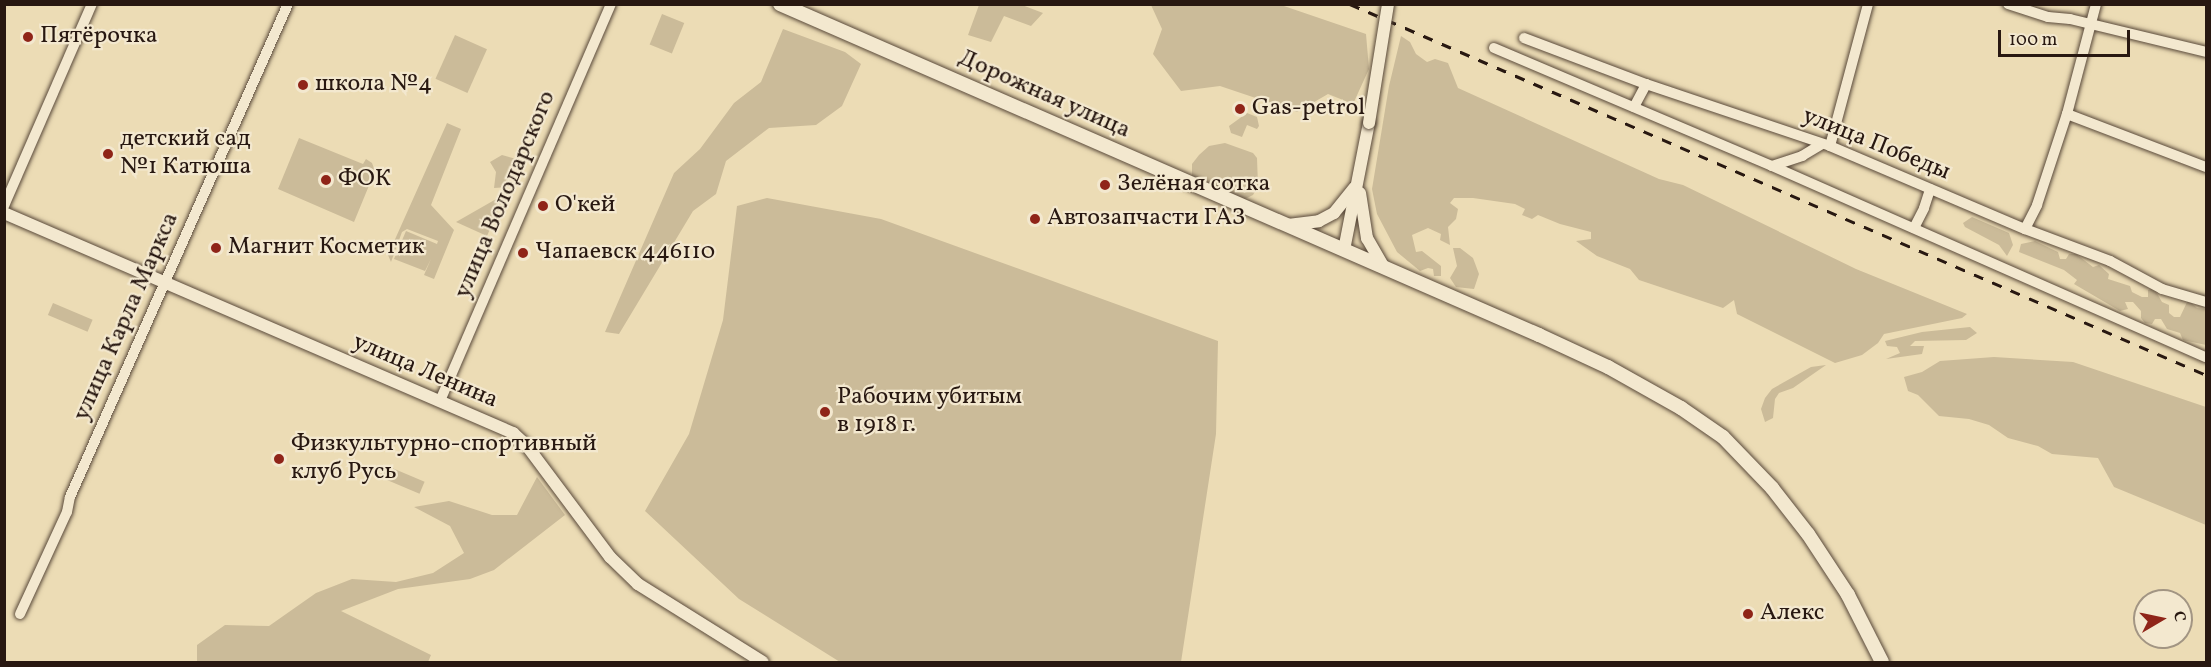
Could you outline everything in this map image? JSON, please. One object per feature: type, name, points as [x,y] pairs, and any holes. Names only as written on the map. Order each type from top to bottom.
[{"type":"main road","name":"Дорожная улица","points":[[782,5],[1608,367],[1681,408],[1723,437],[1749,460],[1808,534],[1852,601],[1882,663]]},
{"type":"street","points":[[4,206],[92,4]]},
{"type":"street","name":"улица Карла Маркса","points":[[20,614],[288,4]]},
{"type":"street","name":"улица Володарского","points":[[440,401],[611,4]]},
{"type":"street","points":[[1344,250],[1359,182],[1388,4]]},
{"type":"street","points":[[1772,166],[1826,145],[1868,4]]},
{"type":"street","points":[[2008,4],[2048,17],[2092,24],[2206,52]]},
{"type":"street","points":[[2025,229],[2037,205],[2067,114],[2096,4]]},
{"type":"street","name":"улица Победы","points":[[1524,38],[1646,84],[1826,145],[2025,229],[2110,261],[2163,289],[2206,302]]},
{"type":"street","points":[[1494,48],[1772,166],[2206,357]]},
{"type":"street","points":[[1634,107],[1646,84]]},
{"type":"street","points":[[2067,114],[2206,167]]},
{"type":"street","points":[[1285,225],[1319,221],[1334,213],[1347,201],[1359,182]]},
{"type":"street","points":[[1359,182],[1367,238],[1384,268]]},
{"type":"street","points":[[1914,228],[1930,189]]},
{"type":"street","name":"улица Ленина","points":[[4,213],[513,433],[527,446],[610,557],[638,584],[763,663]]},
{"type":"shaded area","points":[[979,5],[1022,5],[1043,13],[1031,26],[1004,16],[991,42],[968,35]]},
{"type":"shaded area","points":[[1151,5],[1281,5],[1366,34],[1369,69],[1353,104],[1328,94],[1297,112],[1220,86],[1181,91],[1153,54],[1162,29]]},
{"type":"shaded area","points":[[662,14],[684,23],[672,54],[650,45]]},
{"type":"shaded area","points":[[783,29],[845,52],[861,64],[842,106],[816,125],[769,128],[726,161],[716,194],[693,211],[619,334],[605,332],[674,173],[700,149],[734,103],[761,82]]},
{"type":"shaded area","points":[[455,35],[487,49],[467,93],[435,79]]},
{"type":"shaded area","points":[[1401,36],[1410,42],[1416,54],[1427,62],[1435,59],[1448,63],[1458,88],[1659,179],[1683,185],[1856,269],[1967,314],[1962,318],[1884,334],[1878,343],[1862,355],[1835,363],[1737,314],[1734,300],[1723,308],[1639,280],[1630,269],[1597,256],[1576,241],[1591,239],[1591,232],[1560,224],[1538,215],[1532,219],[1522,215],[1525,209],[1515,204],[1473,198],[1454,198],[1450,203],[1458,209],[1456,219],[1448,227],[1450,245],[1440,240],[1441,234],[1428,228],[1412,235],[1416,252],[1422,251],[1441,266],[1441,276],[1434,276],[1433,269],[1420,271],[1397,252],[1377,214],[1372,189],[1389,86]]},
{"type":"shaded area","points":[[1247,113],[1257,117],[1259,126],[1257,129],[1247,125],[1242,137],[1231,133],[1229,126]]},
{"type":"shaded area","points":[[447,123],[461,129],[431,205],[454,230],[434,279],[424,275],[431,259],[425,271],[394,259],[406,231],[437,244],[438,241],[407,229],[402,232],[391,262],[388,255]]},
{"type":"shaded area","name":"ФОК","points":[[299,138],[363,164],[366,159],[372,163],[375,171],[354,222],[278,189]]},
{"type":"shaded area","points":[[1225,143],[1253,153],[1257,158],[1258,186],[1253,195],[1245,199],[1192,176],[1192,164],[1199,155],[1209,146]]},
{"type":"shaded area","points":[[502,155],[520,160],[510,178],[509,187],[494,188],[496,172],[490,162]]},
{"type":"shaded area","points":[[505,194],[487,236],[456,222]]},
{"type":"shaded area","points":[[767,198],[881,219],[1218,341],[1216,434],[1181,662],[840,662],[739,599],[645,511],[689,434],[723,320],[737,206]]},
{"type":"shaded area","points":[[1972,217],[2009,233],[2013,245],[2007,256],[1999,245],[1965,227],[1963,223]]},
{"type":"shaded area","points":[[2035,241],[2058,252],[2060,259],[2066,259],[2069,254],[2076,254],[2093,267],[2099,265],[2109,274],[2108,279],[2130,286],[2132,292],[2142,297],[2148,297],[2148,290],[2154,288],[2162,302],[2169,305],[2169,313],[2174,317],[2180,317],[2188,300],[2197,308],[2206,309],[2206,345],[2183,340],[2180,333],[2167,329],[2161,319],[2155,319],[2152,324],[2145,323],[2141,318],[2141,311],[2133,302],[2125,302],[2128,309],[2120,311],[2074,284],[2077,280],[2064,270],[2019,252],[2021,244]]},
{"type":"shaded area","points":[[1453,248],[1460,248],[1473,258],[1479,274],[1474,289],[1456,287],[1450,278],[1457,266]]},
{"type":"shaded area","points":[[53,303],[93,320],[88,332],[48,315]]},
{"type":"shaded area","points":[[1970,327],[1977,333],[1966,340],[1915,341],[1910,346],[1924,346],[1922,354],[1886,359],[1900,353],[1897,347],[1887,346],[1885,341],[1922,332]]},
{"type":"shaded area","points":[[1994,357],[2073,362],[2206,407],[2206,525],[2114,487],[2098,458],[2052,454],[2038,446],[2008,438],[1989,425],[1969,419],[1939,416],[1918,395],[1908,391],[1904,377],[1922,372],[1940,361]]},
{"type":"shaded area","points":[[1826,365],[1793,388],[1779,393],[1775,399],[1773,418],[1765,422],[1761,409],[1772,389],[1811,367]]},
{"type":"shaded area","points":[[385,465],[425,482],[420,494],[380,477]]},
{"type":"shaded area","points":[[537,477],[565,515],[494,570],[470,579],[398,589],[341,611],[431,655],[428,662],[197,662],[197,645],[225,625],[269,626],[316,593],[352,579],[396,582],[433,573],[464,553],[450,526],[414,507],[449,501],[492,515],[517,515]]},
{"type":"railway","points":[[1350,4],[2206,375]]},
{"type":"place","name":"Пятёрочка","points":[[28,37]]},
{"type":"place","name":"школа №4","points":[[303,85]]},
{"type":"place","name":"Gas-petrol","points":[[1240,109]]},
{"type":"place","name":"детский сад №1 Катюша","points":[[108,154]]},
{"type":"place","name":"ФОК","points":[[326,180]]},
{"type":"place","name":"Зелёная сотка","points":[[1105,185]]},
{"type":"place","name":"О'кей","points":[[543,206]]},
{"type":"place","name":"Автозапчасти ГАЗ","points":[[1035,219]]},
{"type":"place","name":"Магнит Косметик","points":[[216,248]]},
{"type":"place","name":"Чапаевск 446110","points":[[523,253]]},
{"type":"place","name":"Рабочим убитым в 1918 г.","points":[[825,412]]},
{"type":"place","name":"Физкультурно-спортивный клуб Русь","points":[[279,459]]},
{"type":"place","name":"Алекс","points":[[1748,614]]}]
